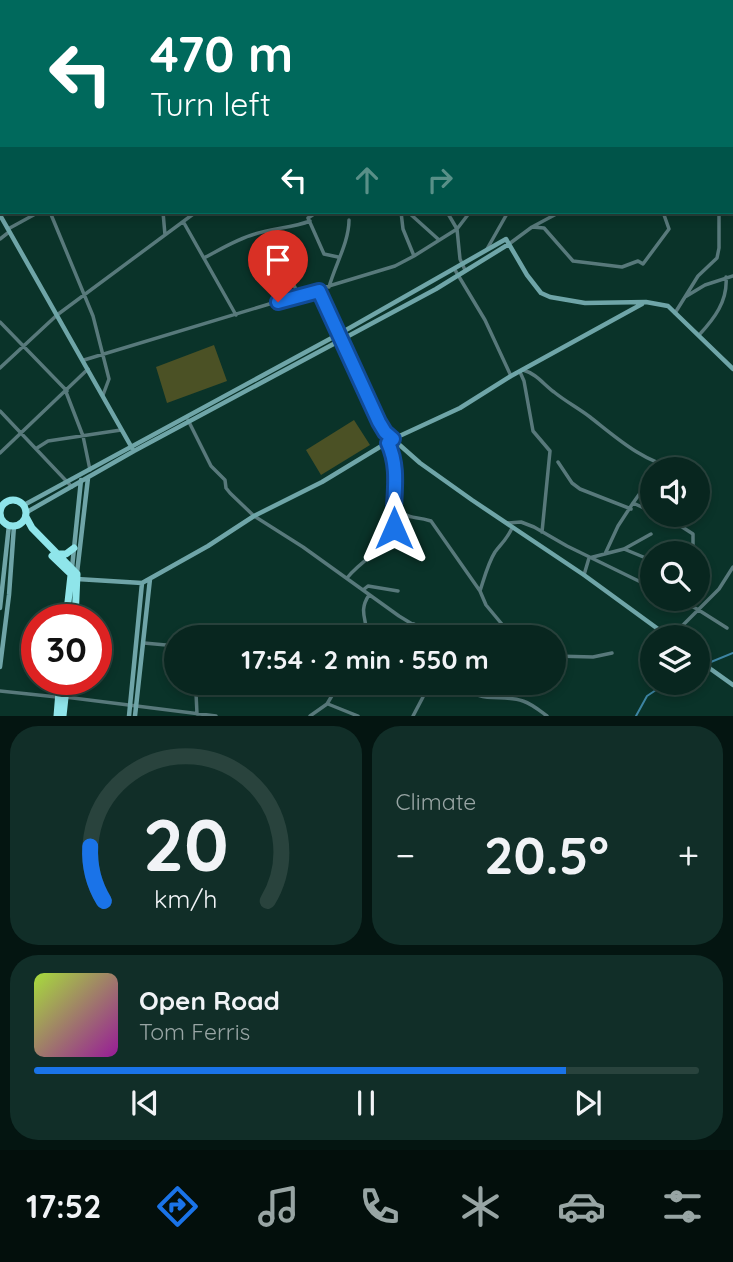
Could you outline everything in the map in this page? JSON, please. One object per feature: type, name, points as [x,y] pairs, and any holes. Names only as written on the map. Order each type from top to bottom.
[{"type":"highway","points":[[0,494],[13,499],[25,511],[32,528],[74,575],[75,604]]},
{"type":"highway","points":[[13,499],[1,507],[2,518],[30,532],[74,575]]},
{"type":"highway","points":[[14,525],[25,511]]},
{"type":"highway","points":[[57,554],[66,554],[74,548]]},
{"type":"highway","points":[[69,604],[74,575]]},
{"type":"highway","points":[[57,716],[62,697]]},
{"type":"highway","points":[[62,697],[62,716]]},
{"type":"street","points":[[0,239],[36,214]]},
{"type":"street","points":[[51,214],[93,316],[104,354],[109,379],[103,395]]},
{"type":"street","points":[[163,214],[165,235]]},
{"type":"street","points":[[0,368],[57,315],[193,214]]},
{"type":"street","points":[[314,214],[308,218],[324,254],[338,257]]},
{"type":"street","points":[[401,214],[403,229],[414,256]]},
{"type":"street","points":[[410,214],[438,239]]},
{"type":"street","points":[[448,214],[457,229],[464,268]]},
{"type":"street","points":[[84,360],[396,266],[457,229],[468,214]]},
{"type":"street","points":[[486,251],[507,214]]},
{"type":"street","points":[[25,511],[68,481],[190,422],[436,289],[458,275],[486,251],[556,214]]},
{"type":"street","points":[[531,227],[544,228],[573,261],[622,267],[638,261],[643,264],[665,237],[669,229],[664,214]]},
{"type":"street","points":[[675,313],[698,276],[713,265],[717,258],[719,214]]},
{"type":"street","points":[[0,215],[133,449]]},
{"type":"street","points":[[329,287],[338,257],[348,239],[349,220]]},
{"type":"street","points":[[204,258],[230,243],[257,233],[310,221]]},
{"type":"street","points":[[183,222],[236,315]]},
{"type":"street","points":[[25,511],[88,479],[186,416],[454,270],[464,268],[508,241]]},
{"type":"street","points":[[508,241],[527,275],[541,293],[550,297],[599,304],[646,302],[668,306],[733,369]]},
{"type":"street","points":[[454,270],[485,320],[511,376]]},
{"type":"street","points":[[292,274],[292,281],[299,296]]},
{"type":"street","points":[[683,299],[705,285],[733,276]]},
{"type":"street","points":[[699,335],[722,305],[726,293],[726,277]]},
{"type":"street","points":[[430,283],[436,289]]},
{"type":"street","points":[[319,291],[379,422],[391,441],[505,524],[584,575],[653,625]]},
{"type":"street","points":[[74,575],[142,583],[208,546],[254,516],[322,482],[391,441],[460,408],[511,376],[646,302]]},
{"type":"street","points":[[0,322],[66,391],[83,436],[90,470],[74,575]]},
{"type":"street","points":[[0,453],[88,369]]},
{"type":"street","points":[[522,371],[536,375],[551,390],[642,457]]},
{"type":"street","points":[[522,371],[533,431],[550,451],[542,532]]},
{"type":"street","points":[[250,382],[253,388]]},
{"type":"street","points":[[0,411],[72,487]]},
{"type":"street","points":[[186,416],[205,457],[225,480],[226,488],[254,516],[414,624]]},
{"type":"street","points":[[36,449],[47,441],[123,429]]},
{"type":"street","points":[[347,578],[357,566],[372,557],[393,538],[397,468],[391,441]]},
{"type":"street","points":[[558,462],[572,483],[580,489],[640,508]]},
{"type":"street","points":[[74,575],[74,548],[82,474]]},
{"type":"street","points":[[605,554],[618,526],[640,494]]},
{"type":"street","points":[[395,502],[408,518],[431,521],[480,592],[486,605],[503,625]]},
{"type":"street","points":[[505,524],[521,522],[640,582]]},
{"type":"street","points":[[0,608],[14,525]]},
{"type":"street","points":[[0,667],[14,525]]},
{"type":"street","points":[[682,527],[693,534],[693,541]]},
{"type":"street","points":[[480,592],[495,552],[504,544],[512,528]]},
{"type":"street","points":[[589,558],[624,549],[651,534]]},
{"type":"street","points":[[624,549],[640,556]]},
{"type":"street","points":[[584,575],[589,558]]},
{"type":"street","points":[[710,597],[719,589],[733,567]]},
{"type":"street","points":[[129,716],[144,643],[150,578]]},
{"type":"street","points":[[135,716],[133,705],[142,583]]},
{"type":"street","points":[[363,590],[368,586],[398,592]]},
{"type":"street","points":[[1,591],[9,595]]},
{"type":"street","points":[[366,625],[363,608],[369,595]]},
{"type":"street","points":[[681,625],[694,611]]},
{"type":"street","points":[[702,611],[727,628]]},
{"type":"street","points":[[144,643],[164,645]]},
{"type":"street","points":[[566,656],[593,657],[612,653]]},
{"type":"street","points":[[710,669],[733,685]]},
{"type":"street","points":[[0,691],[216,716]]},
{"type":"street","points":[[196,695],[197,714]]},
{"type":"street","points":[[310,716],[327,704],[333,695]]},
{"type":"street","points":[[413,716],[423,695]]},
{"type":"street","points":[[480,695],[493,700],[523,701],[547,716]]},
{"type":"street","points":[[327,704],[358,716]]},
{"type":"green space","points":[[214,345],[227,381],[167,403],[156,367]]},
{"type":"green space","points":[[354,420],[370,445],[321,475],[306,450]]},
{"type":"waterway","points":[[710,662],[733,653]]},
{"type":"waterway","points":[[636,716],[648,695]]},
{"type":"route","points":[[278,302],[319,291],[379,422],[393,439],[388,443],[397,468],[394,528]]}]
